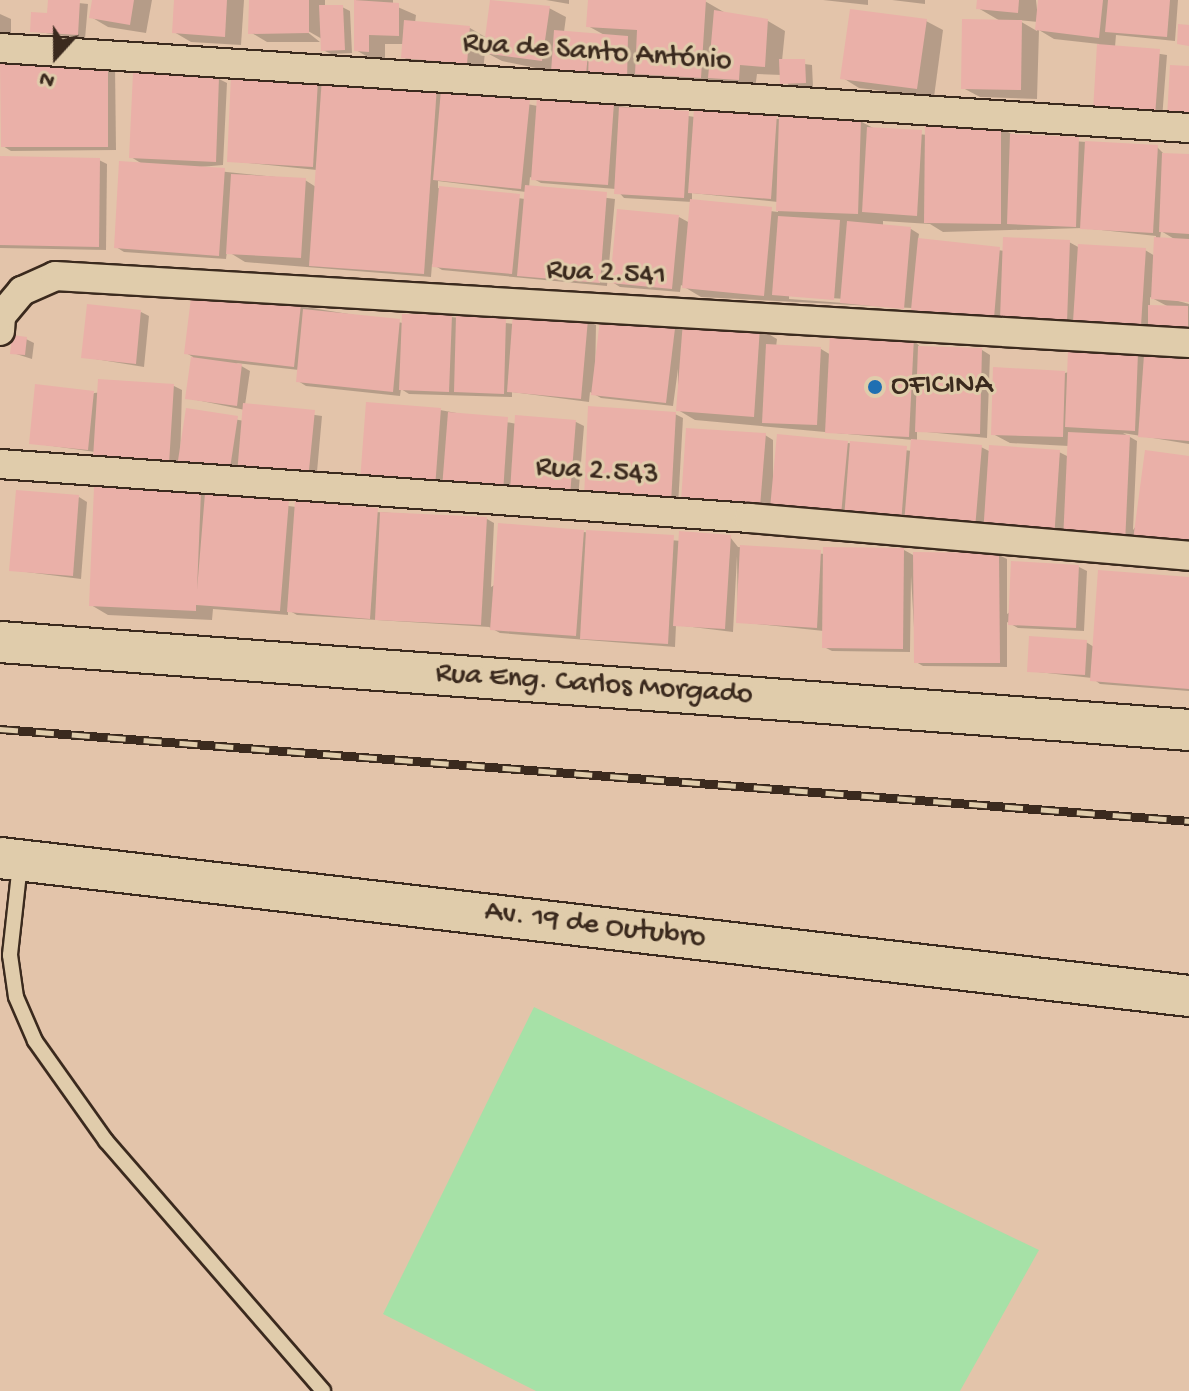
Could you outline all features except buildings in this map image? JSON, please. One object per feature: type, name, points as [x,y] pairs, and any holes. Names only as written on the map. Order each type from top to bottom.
[{"type":"street","name":"Rua de Santo António","points":[[0,48],[1189,128]]},
{"type":"street","name":"Rua 2.541","points":[[0,331],[1,316],[22,291],[55,276],[1189,343]]},
{"type":"street","name":"Rua 2.543","points":[[0,464],[765,519],[1189,556]]},
{"type":"street","name":"Rua Eng. Carlos Morgado","points":[[0,642],[1189,730]]},
{"type":"street","name":"Av. 19 de Outubro","points":[[10,859],[1189,996]]},
{"type":"lane","points":[[10,859],[11,966],[16,997],[35,1041],[106,1141],[323,1391]]},
{"type":"green space","points":[[534,1007],[1039,1250],[960,1391],[536,1391],[383,1314]]},
{"type":"railway","points":[[0,729],[1189,821]]},
{"type":"place","name":"OFICINA","points":[[875,387]]}]
